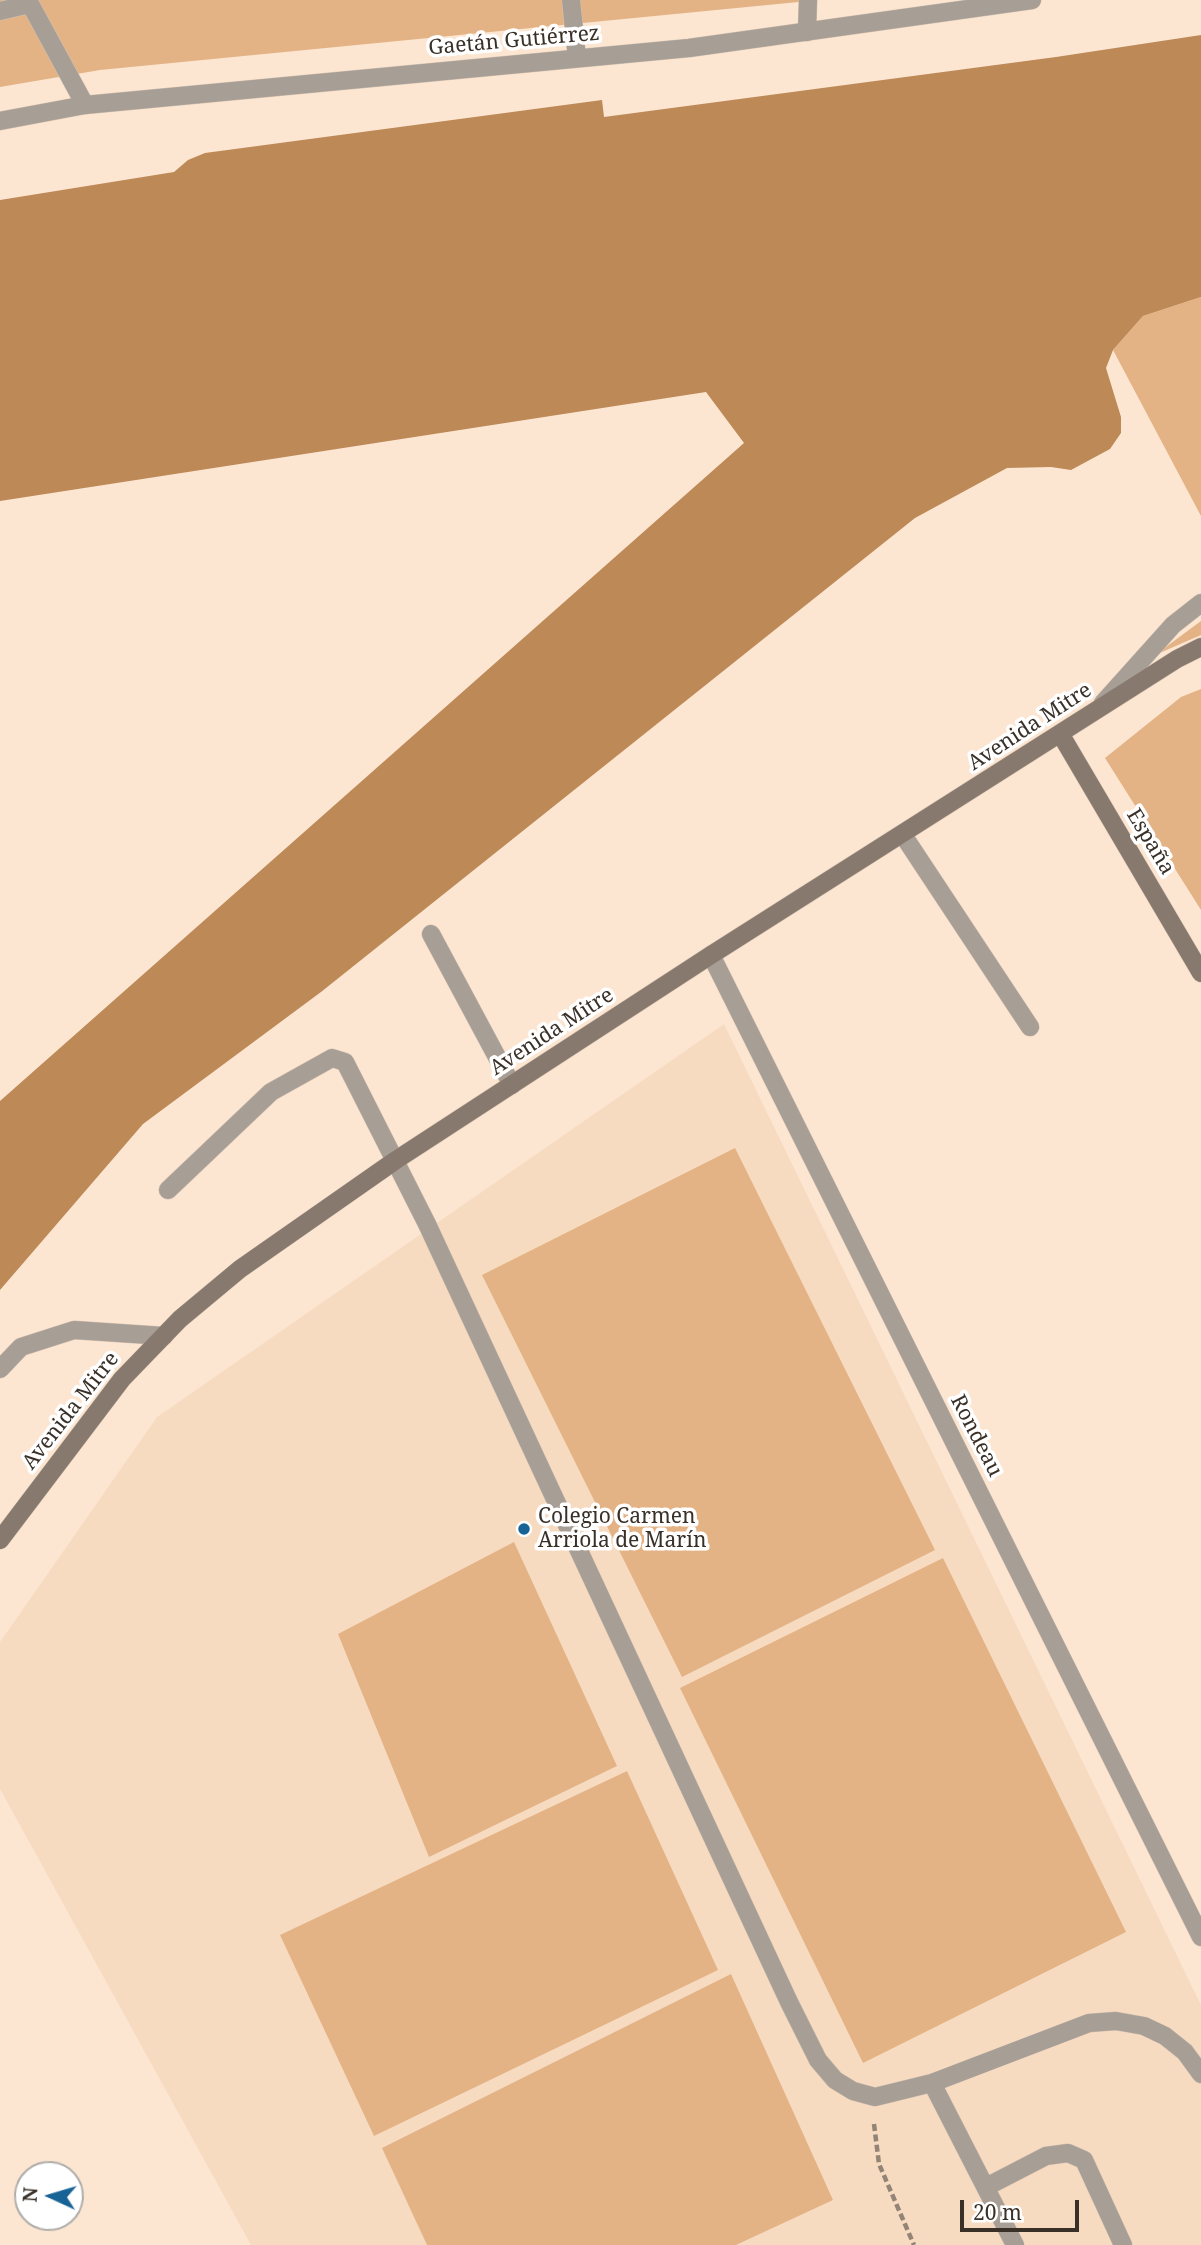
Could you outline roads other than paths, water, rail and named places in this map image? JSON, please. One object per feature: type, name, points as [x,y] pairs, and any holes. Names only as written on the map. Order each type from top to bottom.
[{"type":"street","points":[[571,0],[577,58]]},
{"type":"street","points":[[807,32],[808,0]]},
{"type":"street","name":"Gaetán Gutiérrez","points":[[0,121],[85,105],[577,58],[807,32],[1032,0]]},
{"type":"street","points":[[0,11],[29,2],[85,105]]},
{"type":"street","points":[[1093,714],[1173,625],[1201,603]]},
{"type":"street","name":"Avenida Mitre","points":[[0,1540],[122,1379],[164,1336],[240,1269],[396,1160],[711,956],[1177,659],[1201,647]]},
{"type":"street","name":"España","points":[[1061,735],[1201,973]]},
{"type":"street","points":[[903,835],[1030,1027]]},
{"type":"street","points":[[431,934],[512,1085]]},
{"type":"street","name":"Rondeau","points":[[711,956],[1196,1915],[1201,1937]]},
{"type":"street","points":[[168,1190],[271,1092],[332,1058],[345,1062],[396,1160],[817,2060],[835,2080],[853,2091],[875,2097],[932,2083],[1089,2023],[1116,2021],[1144,2026],[1165,2036],[1185,2052],[1201,2074]]},
{"type":"street","points":[[0,1369],[21,1346],[74,1329],[164,1336]]},
{"type":"street","points":[[932,2083],[1015,2245]]},
{"type":"street","points":[[986,2187],[1046,2156],[1068,2153],[1084,2160],[1123,2245]]},
{"type":"place","name":"Colegio Carmen Arriola de Marín","points":[[524,1529]]}]
